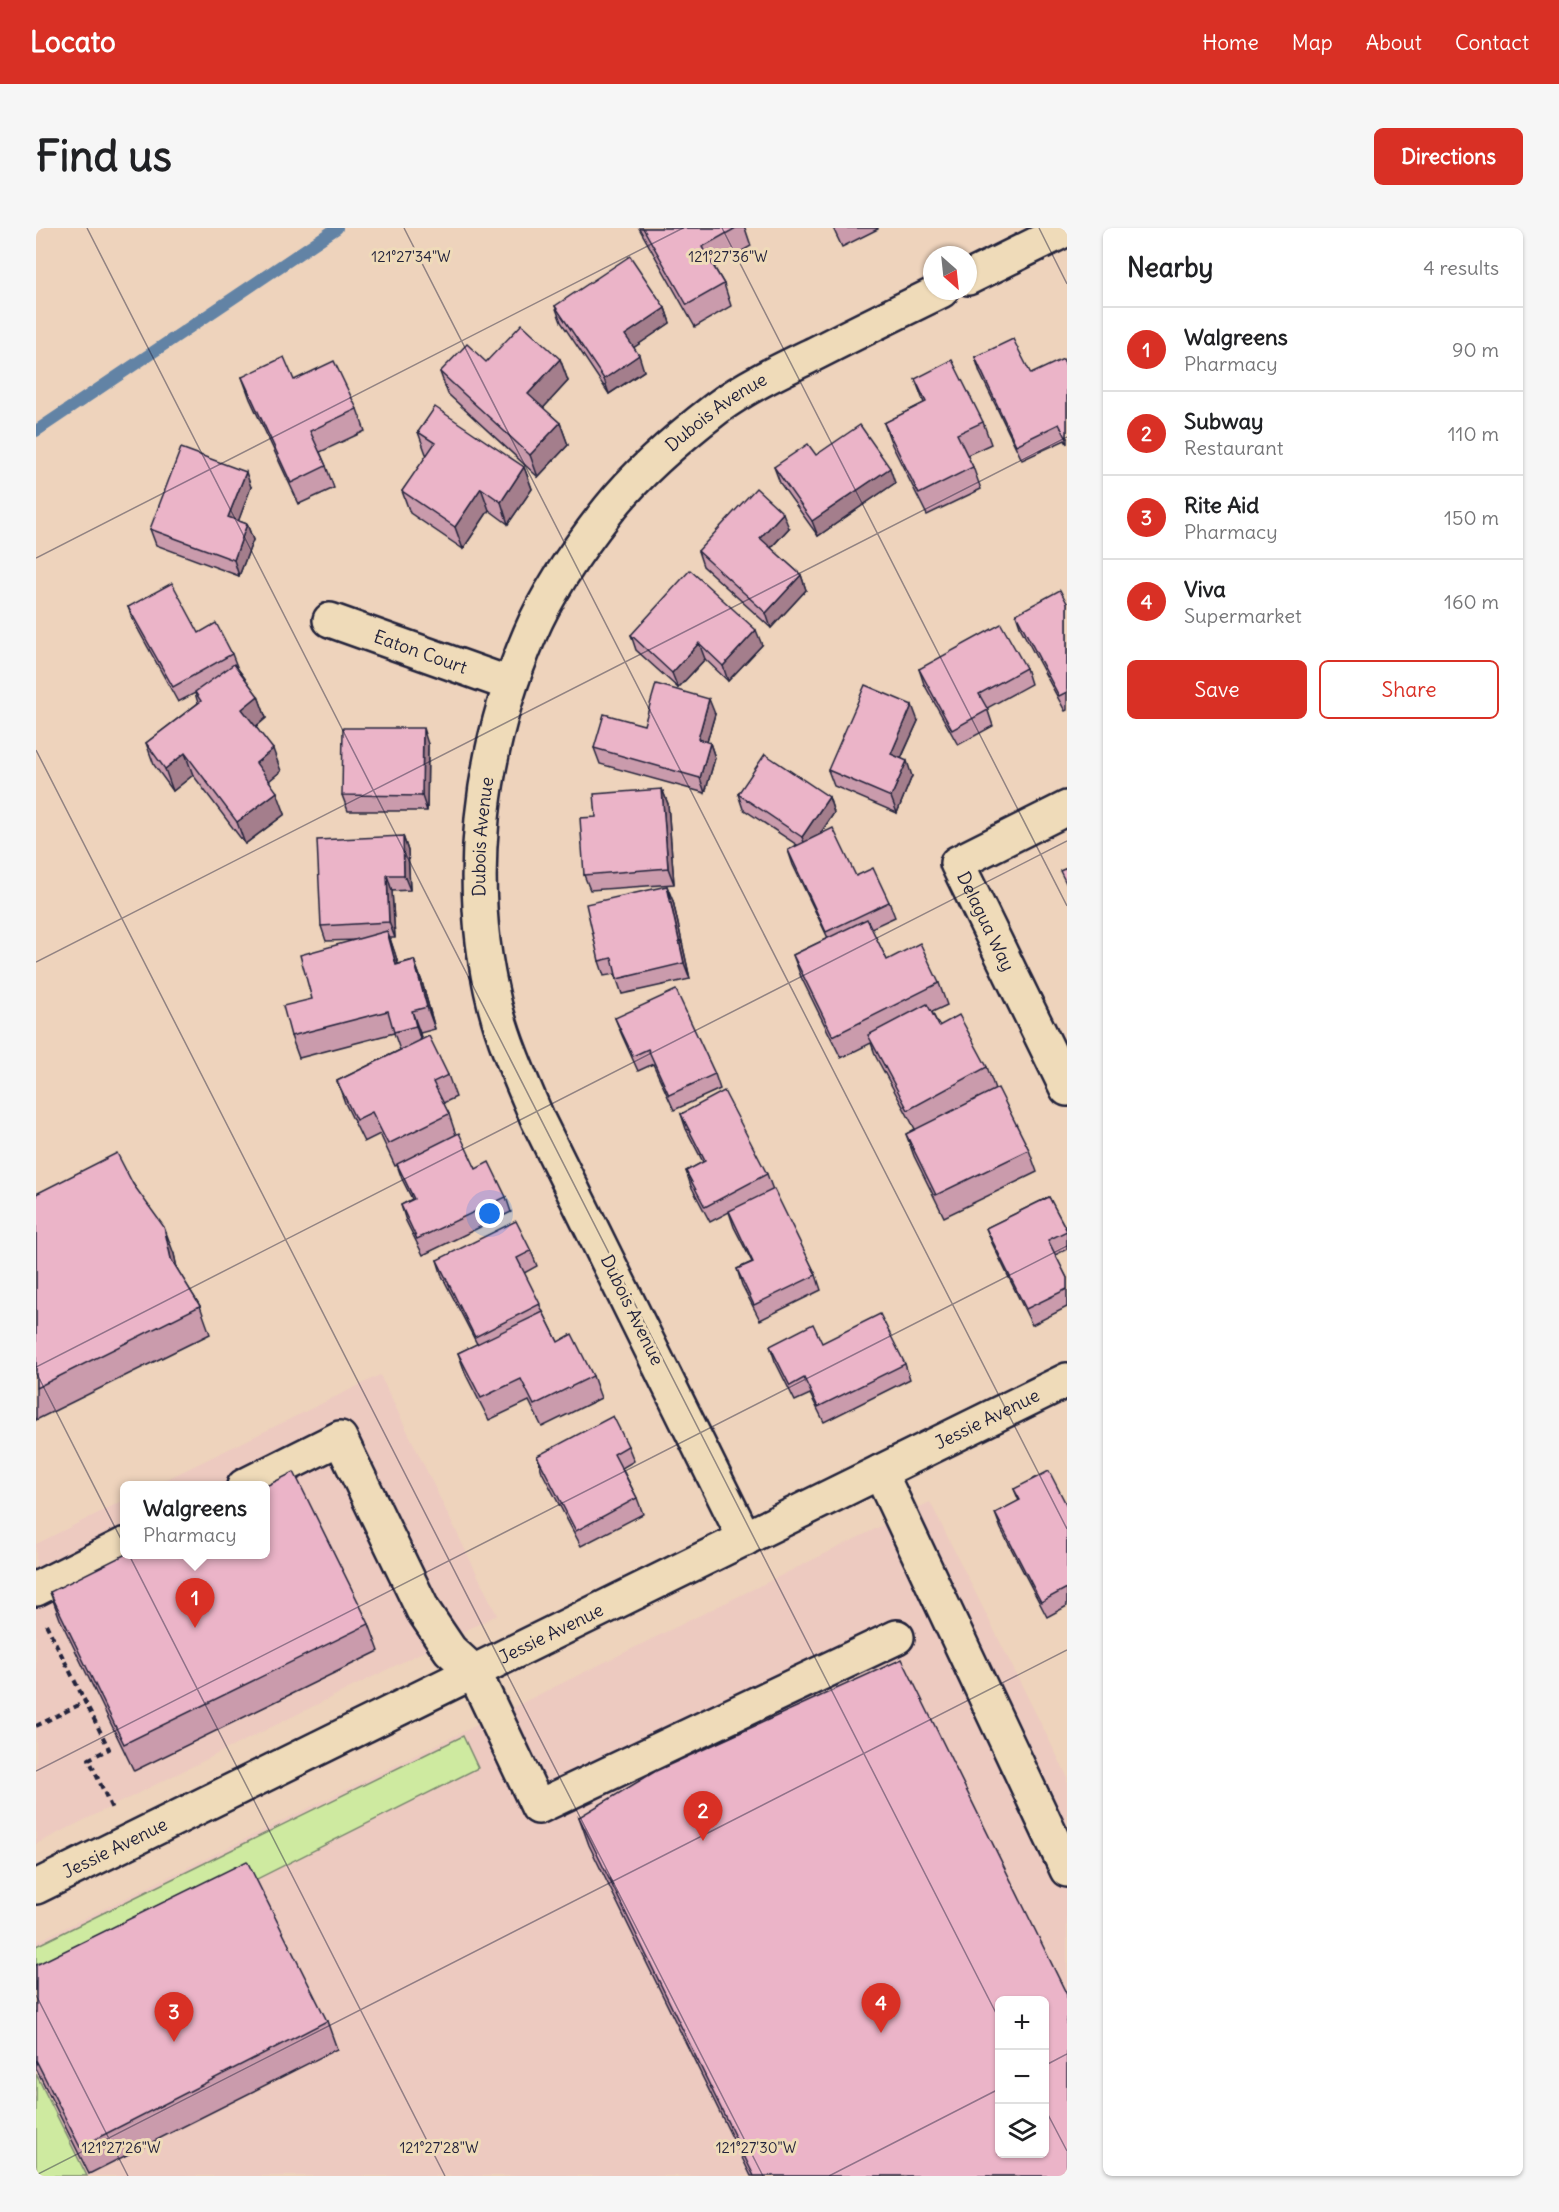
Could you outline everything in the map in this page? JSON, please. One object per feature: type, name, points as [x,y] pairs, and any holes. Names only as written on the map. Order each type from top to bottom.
[{"type":"street","points":[[977,274],[1067,229]]},
{"type":"street","name":"Dubois Avenue","points":[[745,1539],[538,1120],[513,1062],[495,1006],[484,947],[478,859],[487,771],[510,684],[531,632],[559,580],[610,508],[650,464],[718,407],[768,376],[923,300]]},
{"type":"street","name":"Eaton Court","points":[[330,620],[510,684]]},
{"type":"street","name":"Delagua Way","points":[[1067,808],[957,863],[1067,1089]]},
{"type":"street","name":"Jessie Avenue","points":[[36,1887],[1067,1380]]},
{"type":"street","points":[[252,1481],[340,1438],[423,1610],[450,1650],[474,1672],[538,1807],[897,1637]]},
{"type":"street","points":[[880,1472],[1067,1870]]},
{"type":"street","points":[[36,1588],[120,1547]]},
{"type":"path","points":[[44,1621],[109,1749],[89,1760],[114,1812]]},
{"type":"path","points":[[36,1726],[85,1702]]},
{"type":"shaded area","points":[[380,1375],[497,1615],[36,1844],[36,1544],[120,1502],[120,1559],[270,1559],[270,1481],[163,1481]]},
{"type":"shaded area","points":[[930,1502],[1067,1776],[1067,2176],[36,2176],[36,1942]]},
{"type":"green space","points":[[463,1736],[478,1768],[36,1990],[36,1946]]},
{"type":"green space","points":[[36,2074],[87,2176],[36,2176]]},
{"type":"building","points":[[643,228],[736,228],[702,247],[724,284],[687,305]]},
{"type":"building","points":[[630,256],[665,308],[625,335],[639,355],[604,379],[555,306]]},
{"type":"building","points":[[522,324],[560,359],[528,394],[560,423],[530,455],[440,372],[467,344],[486,362]]},
{"type":"building","points":[[1013,339],[1031,374],[1063,359],[1067,368],[1067,439],[1059,424],[1016,445],[975,357]]},
{"type":"building","points":[[284,357],[294,380],[334,361],[357,409],[310,431],[326,466],[291,483],[242,377]]},
{"type":"building","points":[[952,360],[983,422],[957,434],[973,467],[919,494],[884,423],[926,402],[915,379]]},
{"type":"building","points":[[435,407],[524,467],[501,502],[481,488],[455,527],[402,491],[435,443],[418,432]]},
{"type":"building","points":[[860,425],[890,468],[812,521],[774,467],[808,444],[816,455]]},
{"type":"building","points":[[181,448],[246,472],[228,517],[247,524],[234,560],[150,529]]},
{"type":"building","points":[[756,488],[783,513],[760,538],[801,575],[766,613],[698,551]]},
{"type":"building","points":[[690,570],[756,630],[723,666],[699,643],[672,673],[631,635]]},
{"type":"building","points":[[172,583],[199,633],[216,623],[232,654],[173,687],[128,607]]},
{"type":"building","points":[[1060,590],[1067,603],[1067,692],[1059,696],[1016,614]]},
{"type":"building","points":[[1001,624],[1026,668],[979,694],[988,710],[952,730],[919,669]]},
{"type":"building","points":[[234,664],[258,696],[242,709],[273,749],[256,763],[277,792],[237,822],[185,753],[165,769],[146,743],[201,701],[195,692]]},
{"type":"building","points":[[656,684],[709,699],[698,739],[710,743],[700,778],[594,748],[604,714],[644,725]]},
{"type":"building","points":[[865,685],[912,705],[891,754],[907,761],[891,797],[828,770]]},
{"type":"building","points":[[343,728],[423,728],[422,796],[342,795]]},
{"type":"building","points":[[765,754],[829,797],[802,837],[738,794]]},
{"type":"building","points":[[662,789],[668,868],[584,875],[580,818],[596,817],[594,794]]},
{"type":"building","points":[[833,828],[856,876],[873,868],[889,902],[826,932],[788,850]]},
{"type":"building","points":[[403,836],[404,875],[387,875],[389,922],[321,926],[317,840]]},
{"type":"building","points":[[1067,868],[1067,885],[1060,871]]},
{"type":"building","points":[[667,886],[684,963],[617,979],[612,958],[599,961],[586,904]]},
{"type":"building","points":[[867,919],[887,960],[920,943],[939,983],[833,1036],[793,955]]},
{"type":"building","points":[[387,931],[396,965],[414,960],[427,1007],[412,1011],[416,1026],[394,1032],[388,1011],[291,1036],[283,1006],[312,999],[300,955]]},
{"type":"building","points":[[676,990],[715,1074],[669,1095],[648,1049],[633,1056],[615,1018]]},
{"type":"building","points":[[927,1004],[939,1026],[959,1015],[987,1067],[908,1110],[868,1035]]},
{"type":"building","points":[[429,1036],[448,1075],[433,1082],[449,1114],[388,1144],[372,1112],[356,1120],[337,1081]]},
{"type":"building","points":[[998,1088],[1029,1150],[936,1195],[906,1134]]},
{"type":"building","points":[[724,1091],[767,1174],[705,1207],[686,1171],[705,1161],[681,1114]]},
{"type":"building","points":[[459,1133],[476,1169],[489,1162],[506,1197],[417,1239],[401,1205],[414,1199],[397,1164]]},
{"type":"building","points":[[117,1153],[133,1184],[164,1227],[171,1259],[200,1306],[36,1388],[36,1194]]},
{"type":"building","points":[[774,1189],[816,1275],[754,1305],[737,1269],[753,1262],[729,1211]]},
{"type":"building","points":[[1049,1197],[1067,1231],[1048,1240],[1067,1278],[1067,1289],[1026,1309],[986,1228]]},
{"type":"building","points":[[516,1221],[531,1251],[517,1258],[540,1304],[475,1337],[437,1260]]},
{"type":"building","points":[[543,1312],[558,1342],[572,1334],[593,1376],[534,1405],[521,1379],[481,1398],[458,1353]]},
{"type":"building","points":[[880,1314],[905,1364],[818,1407],[804,1378],[790,1386],[770,1346],[813,1324],[822,1343]]},
{"type":"building","points":[[613,1416],[628,1446],[614,1454],[637,1498],[576,1531],[537,1456]]},
{"type":"building","points":[[1049,1471],[1067,1506],[1067,1588],[1041,1602],[995,1513],[1020,1500],[1014,1489]]},
{"type":"building","points":[[294,1472],[369,1624],[124,1744],[50,1592],[120,1557],[120,1559],[270,1559],[270,1484]]},
{"type":"building","points":[[902,1659],[1067,1995],[1067,2176],[754,2176],[579,1817],[656,1771]]},
{"type":"building","points":[[247,1861],[327,2021],[80,2147],[36,2060],[36,1965]]},
{"type":"waterway","points":[[36,431],[337,228]]},
{"type":"place","name":"Walgreens","points":[[195,1628]]},
{"type":"place","name":"Subway","points":[[703,1841]]},
{"type":"place","name":"Viva","points":[[881,2033]]},
{"type":"place","name":"Rite Aid","points":[[174,2042]]}]
